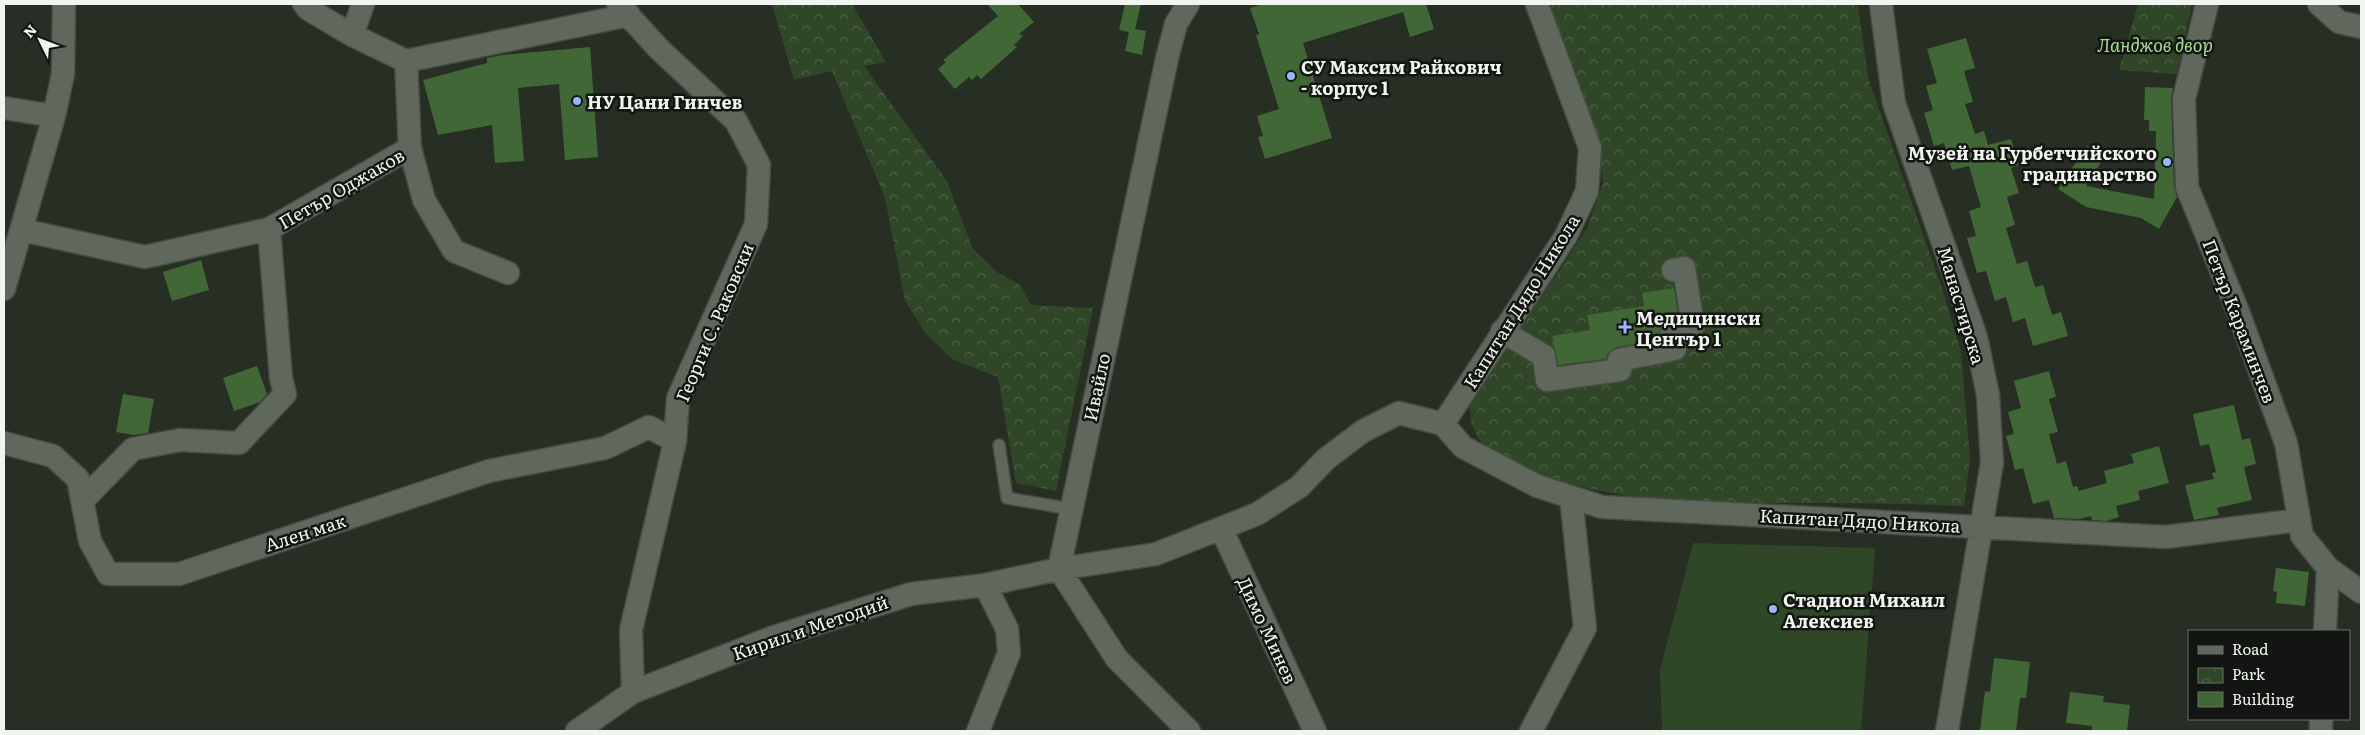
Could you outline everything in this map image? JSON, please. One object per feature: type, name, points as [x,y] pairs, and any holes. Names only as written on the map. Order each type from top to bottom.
[{"type":"street","points":[[4,289],[54,116],[63,74],[64,4]]},
{"type":"street","points":[[304,4],[352,35],[406,61],[623,10]]},
{"type":"street","points":[[352,35],[363,4]]},
{"type":"street","name":"Ивайло","points":[[1059,569],[1167,58],[1176,24],[1188,4]]},
{"type":"street","name":"Капитан Дядо Никола","points":[[1537,4],[1590,148],[1587,191],[1566,236],[1502,331],[1443,424],[1463,447],[1537,486],[1602,507],[2166,538],[2299,520]]},
{"type":"street","name":"Манастирска","points":[[1881,4],[1894,103],[1976,337],[1988,395],[1992,463],[1947,731]]},
{"type":"street","name":"Петър Караминчев","points":[[2207,4],[2184,99],[2187,187],[2239,314],[2286,443],[2302,536],[2328,568],[2361,592]]},
{"type":"street","points":[[2319,4],[2339,22],[2361,27]]},
{"type":"street","name":"Георги С. Раковски","points":[[623,10],[659,49],[736,121],[759,165],[756,224],[678,398],[675,441],[631,630],[633,692]]},
{"type":"street","name":"Петър Оджаков","points":[[22,230],[145,257],[269,230],[410,148],[406,61]]},
{"type":"street","points":[[4,108],[54,116]]},
{"type":"street","points":[[410,148],[424,200],[454,251],[508,273]]},
{"type":"street","points":[[82,501],[133,449],[180,440],[239,443],[285,394],[281,378],[269,230]]},
{"type":"street","points":[[1502,331],[1544,356],[1547,380],[1620,370],[1619,360],[1675,349],[1672,330],[1694,326],[1684,268],[1673,270]]},
{"type":"street","points":[[1189,731],[1117,659],[1059,569],[1156,554],[1257,514],[1299,488],[1326,459],[1364,431],[1399,413],[1443,424]]},
{"type":"street","name":"Ален мак","points":[[4,442],[53,456],[78,479],[90,541],[108,574],[179,574],[490,472],[605,448],[649,427],[675,441]]},
{"type":"street","points":[[1531,731],[1585,628],[1571,497]]},
{"type":"street","name":"Димо Минев","points":[[1221,528],[1315,731]]},
{"type":"street","points":[[2325,630],[2328,568]]},
{"type":"street","name":"Кирил и Методий","points":[[577,731],[633,692],[774,637],[910,594],[986,584],[1059,569]]},
{"type":"street","points":[[978,731],[1009,653],[1007,629],[986,584]]},
{"type":"lane","points":[[1000,445],[1007,498],[1071,509]]},
{"type":"green space","points":[[772,4],[852,4],[886,62],[864,66],[947,181],[973,249],[997,272],[1020,285],[1031,305],[1093,308],[1056,491],[1016,483],[998,377],[954,360],[926,334],[905,301],[885,198],[832,71],[794,80]]},
{"type":"green space","points":[[1541,4],[1858,4],[1868,78],[1943,291],[1961,352],[1970,458],[1964,506],[1875,503],[1704,502],[1627,496],[1589,489],[1552,478],[1501,455],[1487,447],[1479,439],[1472,425],[1470,399],[1556,276],[1587,228],[1603,183],[1599,150]]},
{"type":"green space","name":"Ланджов двор","points":[[2138,4],[2192,4],[2177,74],[2119,70]]},
{"type":"green space","name":"Стадион Михаил Алексиев","points":[[1693,543],[1875,548],[1861,731],[1662,731],[1660,670]]},
{"type":"building","points":[[987,4],[1018,4],[1034,22],[1019,34],[1023,36],[1014,45],[1017,47],[981,79],[977,75],[972,80],[969,77],[955,89],[938,69],[946,62],[943,60],[998,16]]},
{"type":"building","points":[[1125,4],[1141,4],[1135,29],[1146,31],[1142,55],[1125,51],[1129,32],[1119,30]]},
{"type":"building","name":"СУ Максим Райкович - корпус 1","points":[[1263,4],[1426,4],[1434,29],[1410,37],[1403,12],[1303,43],[1332,138],[1265,159],[1258,137],[1263,136],[1257,116],[1279,109],[1256,35],[1259,34],[1250,8]]},
{"type":"building","points":[[1966,38],[1975,68],[1964,71],[1973,102],[1965,104],[1975,134],[1984,131],[1988,145],[2011,139],[2019,165],[2011,168],[2019,193],[2007,197],[2015,225],[2006,228],[2017,264],[2027,261],[2035,287],[2043,285],[2052,315],[2061,312],[2068,336],[2033,346],[2025,318],[2013,322],[2006,297],[1995,301],[1986,271],[1977,273],[1967,238],[1976,236],[1969,211],[1981,207],[1969,166],[1952,170],[1944,143],[1934,146],[1924,113],[1933,110],[1926,86],[1937,83],[1927,49]]},
{"type":"building","name":"НУ Цани Гинчев","points":[[590,47],[598,157],[565,160],[559,84],[518,88],[524,161],[495,163],[492,125],[438,135],[423,80],[487,63],[487,58],[502,55]]},
{"type":"building","points":[[2145,87],[2173,88],[2171,99],[2174,187],[2177,197],[2159,229],[2141,218],[2086,207],[2058,189],[2087,146],[2104,158],[2086,186],[2154,199],[2156,131],[2149,131],[2149,120],[2144,120]]},
{"type":"building","points":[[201,260],[209,290],[172,301],[163,272]]},
{"type":"building","name":"Медицински Център 1","points":[[1674,288],[1678,315],[1669,317],[1660,324],[1660,339],[1616,347],[1607,354],[1606,359],[1558,365],[1552,336],[1590,330],[1587,315],[1644,306],[1642,293]]},
{"type":"building","points":[[257,366],[267,394],[260,402],[234,411],[223,378]]},
{"type":"building","points":[[2049,371],[2056,397],[2049,399],[2058,432],[2049,434],[2057,464],[2066,461],[2073,487],[2077,486],[2079,491],[2107,483],[2104,471],[2134,463],[2131,454],[2159,446],[2169,483],[2138,491],[2140,500],[2116,506],[2119,517],[2106,521],[2092,520],[2091,516],[2079,519],[2054,518],[2049,500],[2033,504],[2023,468],[2015,470],[2006,436],[2014,434],[2008,412],[2021,408],[2014,381]]},
{"type":"building","points":[[123,394],[154,399],[148,433],[134,435],[116,432]]},
{"type":"building","points":[[2234,405],[2242,440],[2250,438],[2256,464],[2244,467],[2252,500],[2217,508],[2219,515],[2194,520],[2185,485],[2214,479],[2212,473],[2216,472],[2209,444],[2200,446],[2193,414]]},
{"type":"building","points":[[2276,568],[2309,572],[2305,606],[2276,603],[2277,592],[2273,591]]},
{"type":"building","points":[[1994,658],[2030,662],[2026,698],[2020,698],[2016,731],[1980,730],[1985,691],[1990,692]]},
{"type":"building","points":[[2070,692],[2104,696],[2103,702],[2130,705],[2127,731],[2092,731],[2092,726],[2066,723]]},
{"type":"place","name":"СУ Максим Райкович - корпус 1","points":[[1291,76]]},
{"type":"place","name":"НУ Цани Гинчев","points":[[577,101]]},
{"type":"place","name":"Музей на Гурбетчийското градинарство","points":[[2167,162]]},
{"type":"place","name":"Медицински Център 1","points":[[1625,327]]},
{"type":"place","name":"Стадион Михаил Алексиев","points":[[1773,609]]}]
